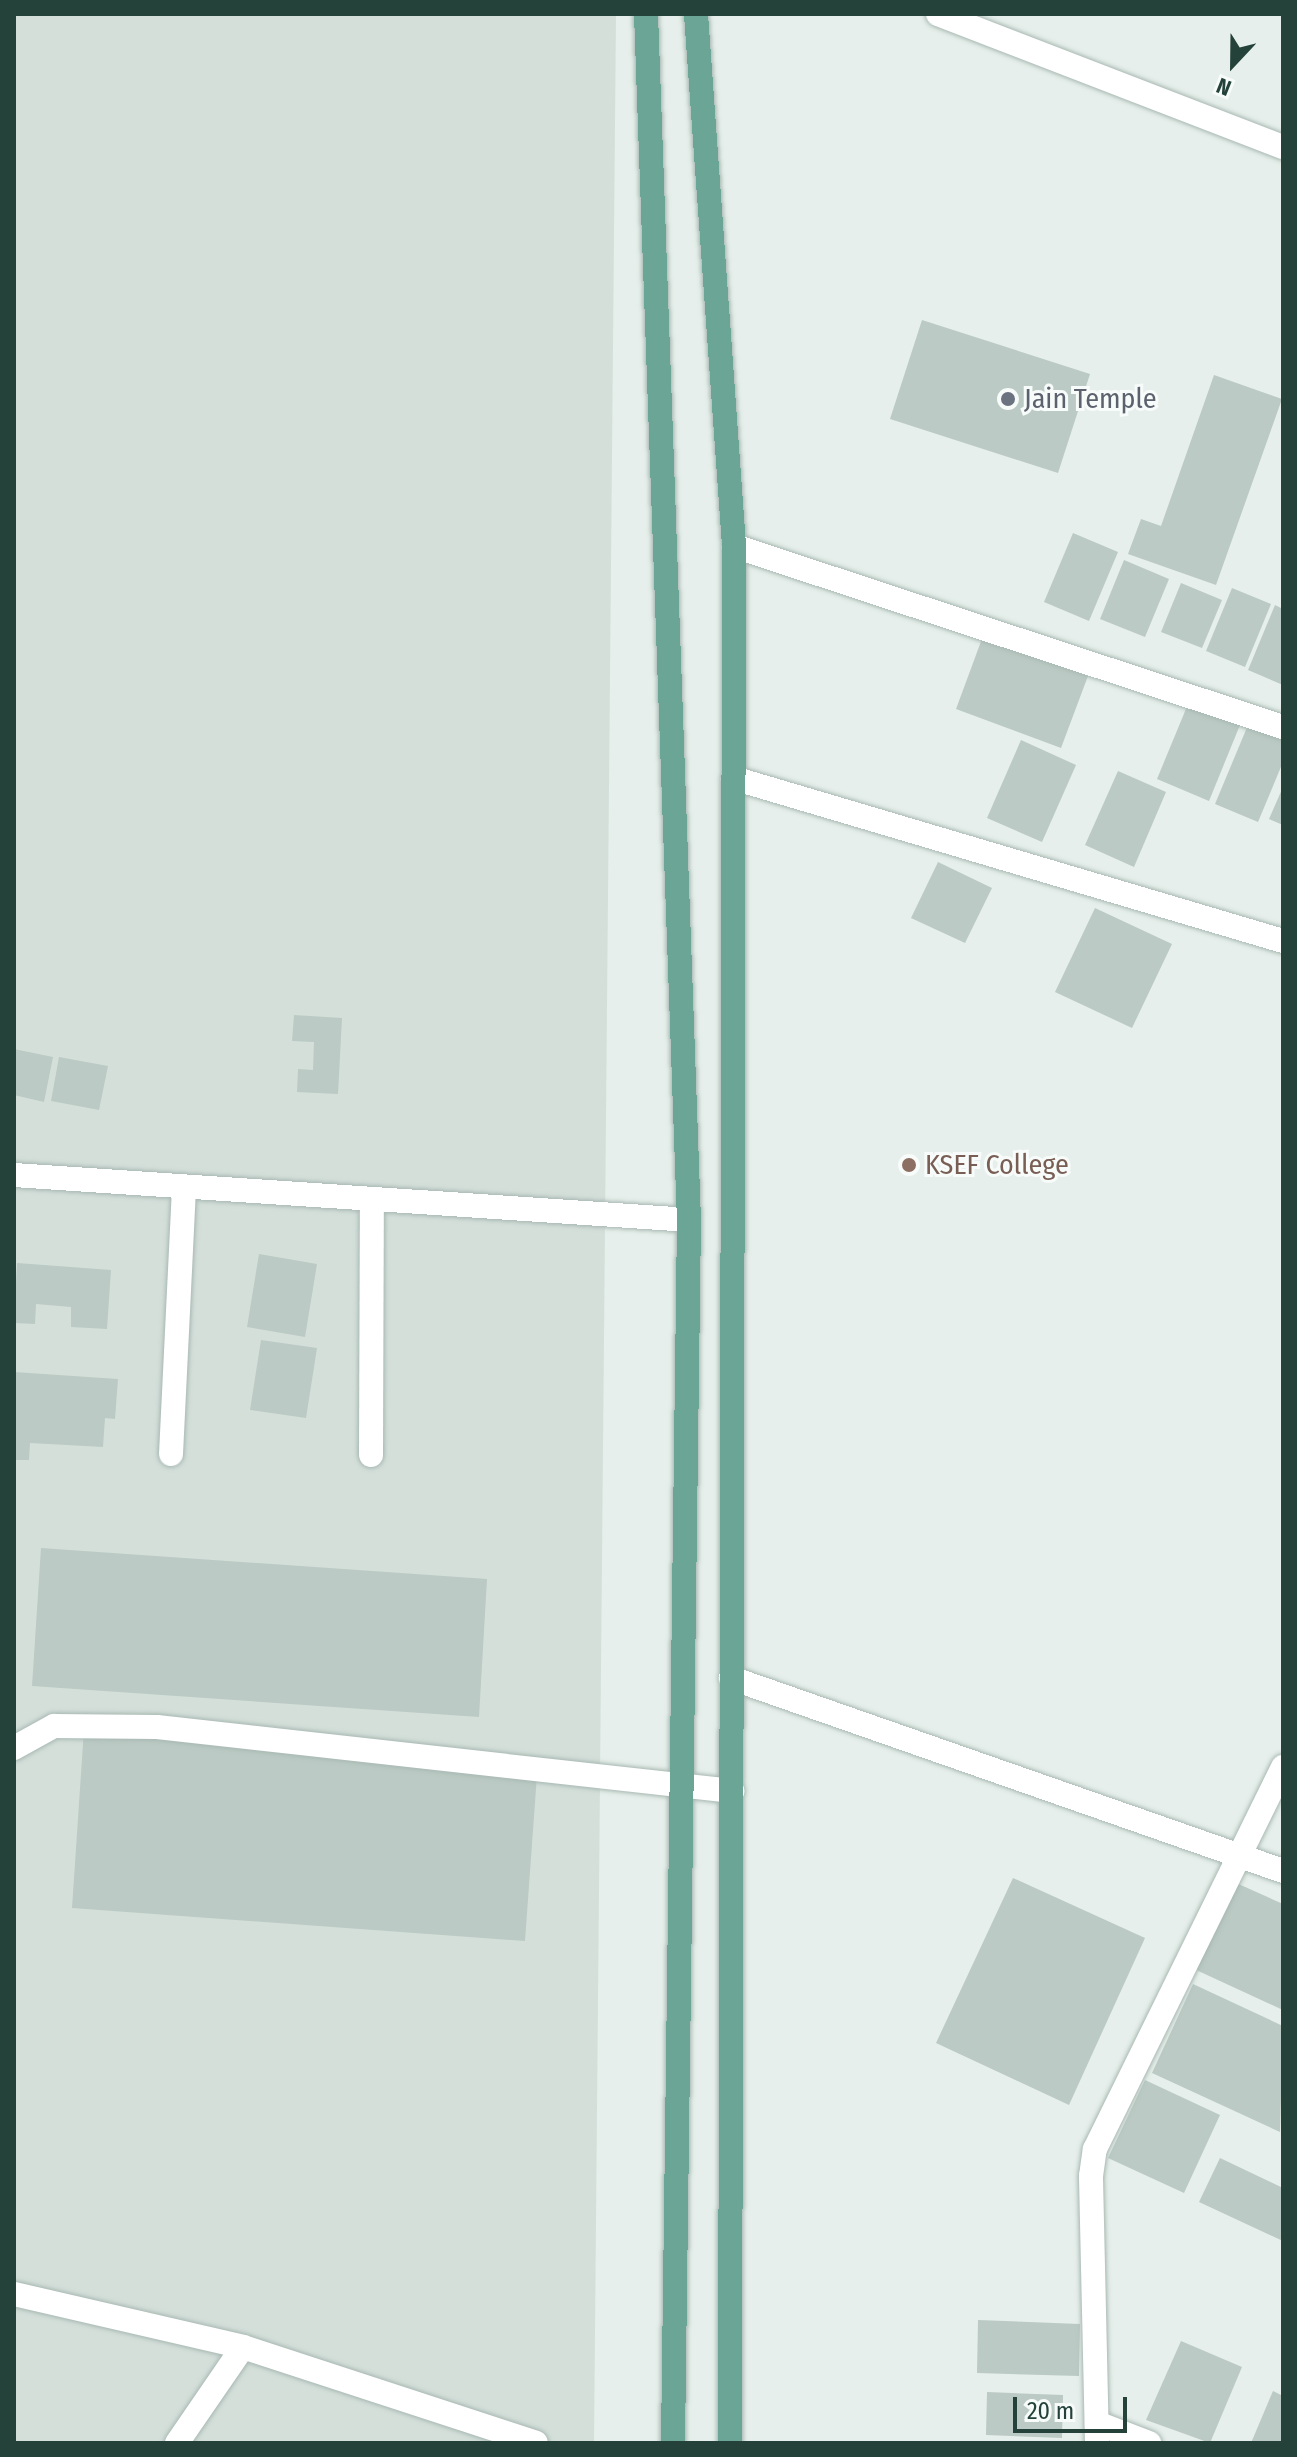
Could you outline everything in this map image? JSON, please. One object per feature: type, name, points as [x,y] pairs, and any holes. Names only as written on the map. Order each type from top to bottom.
[{"type":"main road","points":[[646,14],[689,1220],[673,2443]]},
{"type":"main road","points":[[696,14],[734,546],[730,2443]]},
{"type":"street","points":[[938,14],[974,20],[1283,147]]},
{"type":"street","points":[[734,546],[1283,727]]},
{"type":"street","points":[[733,778],[1283,941]]},
{"type":"street","points":[[14,1175],[689,1220]]},
{"type":"street","points":[[171,1454],[184,1187]]},
{"type":"street","points":[[371,1455],[372,1199]]},
{"type":"street","points":[[731,1678],[1283,1871]]},
{"type":"street","points":[[14,1748],[54,1726],[157,1727],[732,1791]]},
{"type":"street","points":[[1149,2443],[1097,2433],[1091,2176],[1095,2149],[1283,1767]]},
{"type":"street","points":[[14,2294],[243,2347],[536,2443]]},
{"type":"street","points":[[177,2443],[243,2347]]},
{"type":"shaded area","points":[[14,14],[616,14],[594,2443],[14,2443]]},
{"type":"building","points":[[922,320],[1090,374],[1058,473],[890,419]]},
{"type":"building","points":[[1214,375],[1282,399],[1216,585],[1128,554],[1141,519],[1161,526]]},
{"type":"building","points":[[1073,533],[1118,552],[1089,621],[1044,602]]},
{"type":"building","points":[[1124,560],[1169,579],[1145,637],[1100,619]]},
{"type":"building","points":[[1181,583],[1222,600],[1202,648],[1161,632]]},
{"type":"building","points":[[1232,588],[1271,604],[1245,667],[1206,651]]},
{"type":"building","points":[[1275,605],[1283,609],[1283,685],[1248,670]]},
{"type":"building","points":[[983,636],[1088,676],[1061,748],[956,709]]},
{"type":"building","points":[[1188,704],[1240,725],[1209,801],[1157,779]]},
{"type":"building","points":[[1248,725],[1283,740],[1283,762],[1258,822],[1215,804]]},
{"type":"building","points":[[1021,740],[1076,765],[1042,842],[987,818]]},
{"type":"building","points":[[1118,771],[1166,792],[1134,867],[1085,845]]},
{"type":"building","points":[[1283,787],[1283,825],[1269,819]]},
{"type":"building","points":[[938,862],[992,888],[965,943],[911,918]]},
{"type":"building","points":[[1095,908],[1172,944],[1132,1028],[1055,992]]},
{"type":"building","points":[[294,1015],[342,1018],[338,1094],[297,1092],[298,1069],[313,1070],[314,1042],[292,1041]]},
{"type":"building","points":[[14,1049],[53,1057],[44,1102],[14,1095]]},
{"type":"building","points":[[59,1057],[108,1066],[99,1110],[51,1101]]},
{"type":"building","points":[[259,1254],[317,1264],[305,1337],[247,1327]]},
{"type":"building","points":[[17,1263],[111,1270],[107,1329],[71,1327],[71,1307],[36,1304],[35,1324],[14,1323]]},
{"type":"building","points":[[261,1340],[317,1348],[306,1418],[250,1410]]},
{"type":"building","points":[[14,1372],[118,1379],[115,1419],[105,1418],[103,1447],[30,1443],[29,1460],[14,1460]]},
{"type":"building","points":[[41,1548],[487,1579],[479,1717],[32,1686]]},
{"type":"building","points":[[84,1729],[538,1761],[525,1941],[72,1908]]},
{"type":"building","points":[[1013,1878],[1145,1938],[1069,2105],[936,2043]]},
{"type":"building","points":[[1234,1882],[1283,1904],[1283,2010],[1194,1969]]},
{"type":"building","points":[[1193,1984],[1283,2026],[1280,2132],[1152,2073]]},
{"type":"building","points":[[1145,2080],[1220,2115],[1184,2193],[1108,2158]]},
{"type":"building","points":[[1220,2158],[1283,2188],[1283,2241],[1199,2202]]},
{"type":"building","points":[[978,2320],[1080,2324],[1079,2376],[977,2373]]},
{"type":"building","points":[[1181,2341],[1242,2367],[1210,2443],[1146,2420]]},
{"type":"building","points":[[1273,2391],[1283,2396],[1283,2443],[1251,2443]]},
{"type":"building","points":[[987,2392],[1063,2395],[1062,2438],[986,2435]]},
{"type":"place","name":"Jain Temple","points":[[1008,399]]},
{"type":"place","name":"KSEF College","points":[[909,1165]]}]
